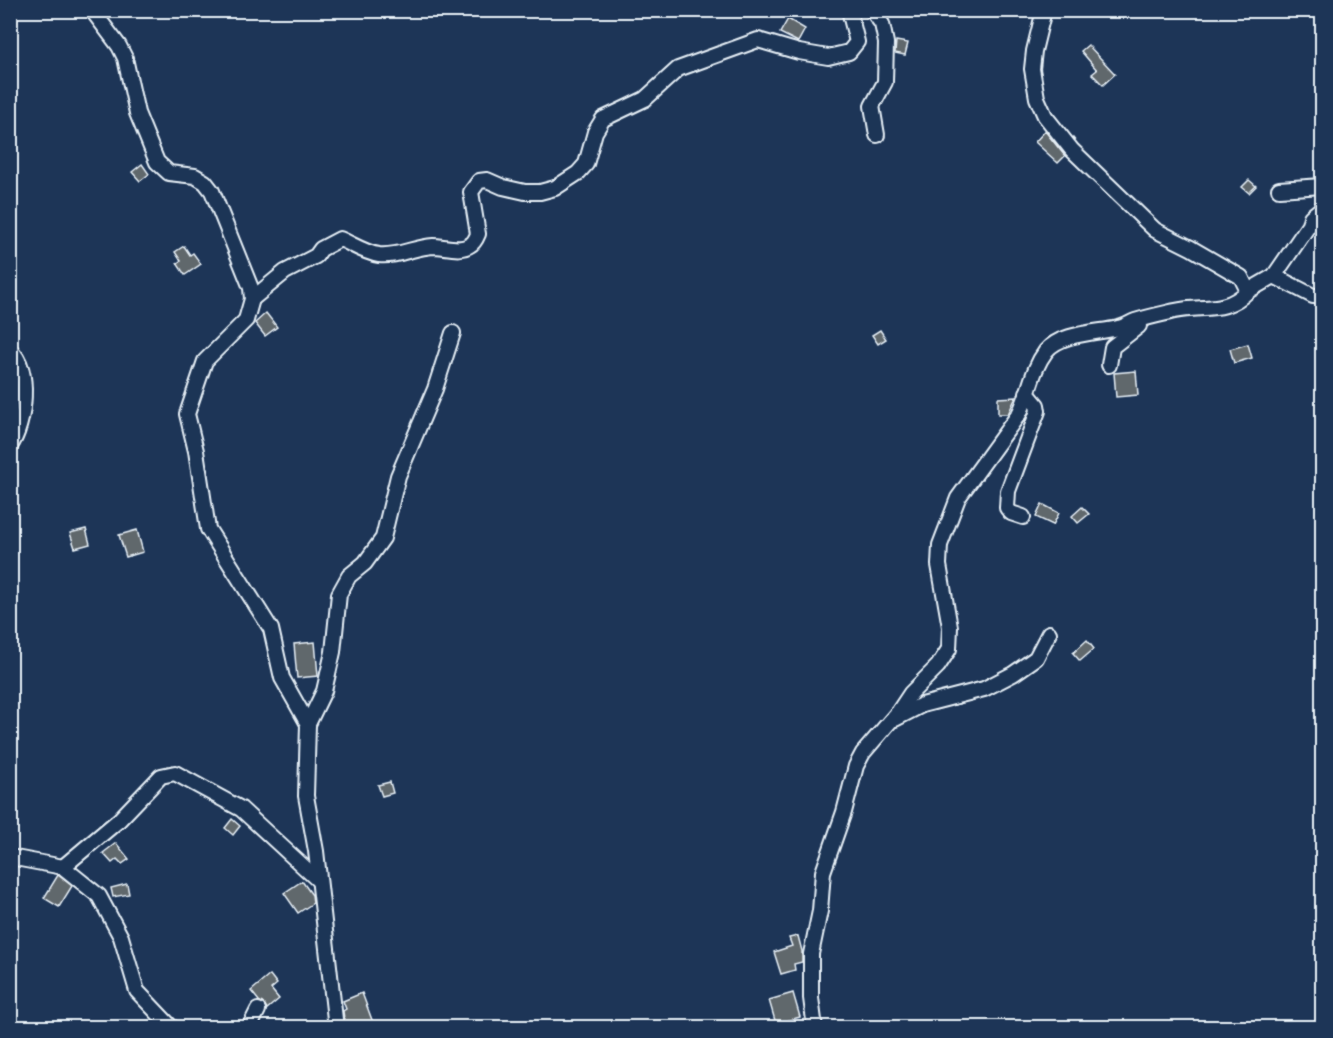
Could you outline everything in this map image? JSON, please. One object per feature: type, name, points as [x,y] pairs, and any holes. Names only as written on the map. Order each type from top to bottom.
[{"type":"street","points":[[92,10],[119,46],[137,113],[157,162],[169,173],[195,176],[205,182],[212,191],[251,288],[252,299],[246,320],[205,361],[187,414],[196,451],[208,529],[271,629],[282,678],[308,724]]},
{"type":"street","points":[[252,299],[285,272],[316,256],[321,249],[340,239],[381,255],[395,254],[417,247],[469,246],[478,234],[471,192],[479,181],[487,180],[503,188],[525,192],[540,192],[555,188],[578,173],[586,164],[595,132],[603,119],[645,99],[678,69],[758,40],[799,52],[828,57],[849,52],[857,42],[849,10]]},
{"type":"street","points":[[872,10],[882,24],[886,43],[885,82],[872,106],[877,135]]},
{"type":"street","points":[[1044,10],[1032,69],[1037,98],[1045,116],[1072,150],[1155,230],[1240,277],[1248,291]]},
{"type":"street","points":[[1279,189],[1323,186]]},
{"type":"street","points":[[815,1028],[811,998],[811,954],[820,911],[823,872],[844,812],[856,766],[863,753],[891,721],[911,693],[938,666],[949,649],[950,627],[939,565],[940,544],[958,498],[1019,414],[1032,373],[1047,349],[1067,338],[1121,328],[1144,319],[1176,311],[1227,306],[1238,301],[1248,291],[1274,276],[1309,225],[1311,217],[1323,208]]},
{"type":"street","points":[[1274,276],[1313,296],[1323,296]]},
{"type":"street","points":[[1109,366],[1112,347],[1144,319]]},
{"type":"street","points":[[336,1028],[316,851],[306,796],[308,724],[324,691],[333,652],[339,594],[349,576],[365,562],[383,538],[398,476],[435,389],[453,333]]},
{"type":"street","points":[[10,350],[18,357],[22,367],[24,400],[18,435],[10,446]]},
{"type":"street","points":[[1023,517],[1011,513],[1007,508],[1012,480],[1038,411],[1037,405],[1027,393]]},
{"type":"street","points":[[891,721],[922,705],[984,688],[1013,674],[1036,658],[1049,633]]},
{"type":"street","points":[[63,867],[119,820],[161,776],[175,772],[241,809],[318,880]]},
{"type":"street","points":[[10,857],[63,867],[99,896],[121,937],[137,991],[172,1028]]},
{"type":"street","points":[[249,1028],[258,1010]]},
{"type":"building","points":[[788,19],[805,29],[798,42],[780,33]]},
{"type":"building","points":[[896,41],[908,43],[905,55],[895,53]]},
{"type":"building","points":[[1088,45],[1115,74],[1103,85],[1092,74],[1097,70],[1081,51]]},
{"type":"building","points":[[1045,131],[1065,156],[1058,163],[1035,142]]},
{"type":"building","points":[[142,164],[149,174],[140,181],[132,172]]},
{"type":"building","points":[[1249,180],[1256,186],[1249,193],[1242,187]]},
{"type":"building","points":[[184,246],[190,255],[193,253],[201,264],[185,275],[177,263],[181,261],[175,252]]},
{"type":"building","points":[[266,313],[277,327],[265,336],[255,323]]},
{"type":"building","points":[[880,330],[886,339],[878,344],[872,335]]},
{"type":"building","points":[[1248,344],[1252,358],[1234,363],[1230,349]]},
{"type":"building","points":[[1136,371],[1138,395],[1116,397],[1114,373]]},
{"type":"building","points":[[1016,397],[1008,414],[998,414],[998,398]]},
{"type":"building","points":[[1042,504],[1059,513],[1053,525],[1036,517]]},
{"type":"building","points":[[1082,507],[1089,514],[1078,523],[1072,516]]},
{"type":"building","points":[[86,529],[90,544],[75,548],[70,533]]},
{"type":"building","points":[[137,530],[143,552],[126,557],[119,535]]},
{"type":"building","points":[[1087,640],[1094,649],[1080,661],[1073,653]]},
{"type":"building","points":[[315,642],[318,676],[297,678],[294,644]]},
{"type":"building","points":[[390,782],[393,793],[382,796],[378,785]]},
{"type":"building","points":[[232,819],[240,826],[233,835],[225,828]]},
{"type":"building","points":[[116,843],[129,859],[122,864],[117,859],[112,863],[103,853]]},
{"type":"building","points":[[58,875],[72,886],[59,907],[44,898]]},
{"type":"building","points":[[302,881],[312,895],[313,903],[298,913],[284,893]]},
{"type":"building","points":[[127,884],[129,894],[113,897],[111,888]]},
{"type":"building","points":[[798,936],[802,962],[794,964],[795,970],[781,974],[774,952],[792,946],[789,938]]},
{"type":"building","points":[[270,975],[277,984],[271,989],[279,999],[267,1009],[251,991]]},
{"type":"building","points":[[362,993],[375,1028],[353,1028],[352,1025],[345,1027],[343,1011],[346,1009],[343,1001]]},
{"type":"building","points":[[793,993],[800,1017],[776,1024],[769,1000]]}]
